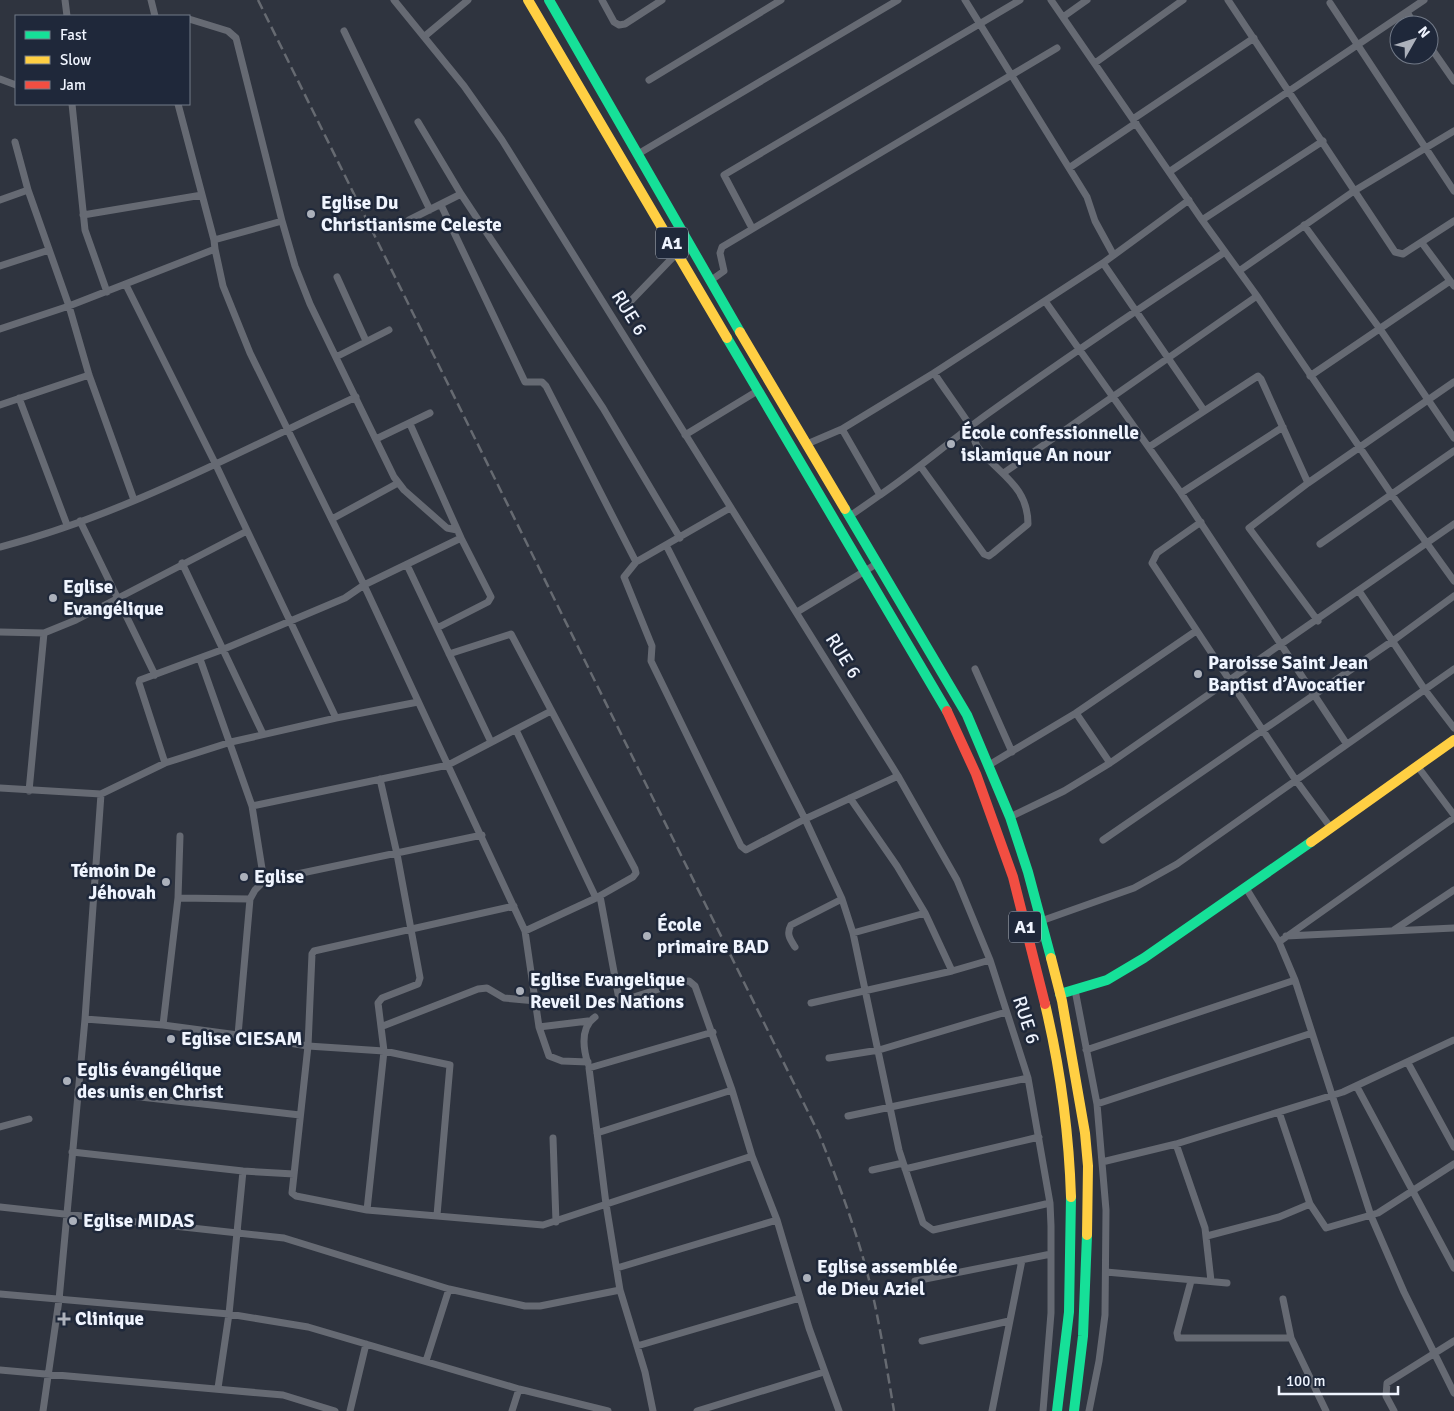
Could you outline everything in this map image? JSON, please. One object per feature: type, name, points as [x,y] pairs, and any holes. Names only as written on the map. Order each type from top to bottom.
[{"type":"main road","name":"A1","points":[[528,0],[866,570],[954,723],[976,774],[1013,877],[1050,1025],[1067,1138],[1072,1213],[1070,1312],[1057,1411]]},
{"type":"main road","name":"A1","points":[[549,0],[710,281],[967,715],[1010,817],[1028,872],[1060,994],[1072,1054],[1088,1166],[1087,1270],[1083,1336],[1074,1411]]},
{"type":"main road","points":[[1060,994],[1107,980],[1128,968],[1246,888],[1454,740]]},
{"type":"street","points":[[65,0],[67,15]]},
{"type":"street","points":[[151,0],[155,15]]},
{"type":"street","name":"RUE 6","points":[[394,0],[425,36],[478,105],[502,140],[898,776],[957,880],[990,960],[1028,1078],[1050,1202],[1051,1313],[1042,1411]]},
{"type":"street","points":[[425,36],[468,0]]},
{"type":"street","points":[[602,0],[614,22],[619,26],[662,0]]},
{"type":"street","points":[[649,80],[781,0]]},
{"type":"street","points":[[638,154],[898,0]]},
{"type":"street","points":[[965,0],[1087,197],[1095,221],[1113,254]]},
{"type":"street","points":[[752,228],[724,175],[1020,0]]},
{"type":"street","points":[[1051,0],[1188,200],[1257,296],[1392,495],[1454,581]]},
{"type":"street","points":[[1063,17],[1086,0]]},
{"type":"street","points":[[1095,63],[1183,0]]},
{"type":"street","points":[[1228,0],[1291,92],[1395,252],[1404,254],[1454,220]]},
{"type":"street","points":[[1169,172],[1291,92],[1424,0]]},
{"type":"street","points":[[1330,4],[1454,191]]},
{"type":"street","points":[[190,19],[228,31],[236,38],[282,221],[307,298],[398,483],[447,528],[457,530]]},
{"type":"street","points":[[344,31],[430,210]]},
{"type":"street","points":[[1069,168],[1254,38]]},
{"type":"street","points":[[710,281],[724,271],[720,250],[752,228],[1057,48]]},
{"type":"street","points":[[1439,59],[1454,81]]},
{"type":"street","points":[[0,79],[15,85]]},
{"type":"street","points":[[72,105],[82,215],[88,243],[107,292]]},
{"type":"street","points":[[178,105],[214,240],[223,286],[233,313],[286,430],[364,585],[482,835],[525,931],[539,1027],[549,1056],[562,1061],[588,1065],[713,1032]]},
{"type":"street","points":[[418,122],[461,194],[603,408],[680,538]]},
{"type":"street","points":[[1239,271],[1354,191],[1454,131]]},
{"type":"street","points":[[1202,220],[1323,141]]},
{"type":"street","points":[[15,142],[28,190],[69,306],[88,375],[134,500]]},
{"type":"street","points":[[0,200],[28,190]]},
{"type":"street","points":[[409,220],[461,194]]},
{"type":"street","points":[[82,215],[202,195]]},
{"type":"street","points":[[807,444],[842,429],[934,373],[1103,263],[1188,200]]},
{"type":"street","points":[[441,205],[525,382],[542,382],[546,386],[636,562]]},
{"type":"street","points":[[214,240],[282,221]]},
{"type":"street","points":[[1304,224],[1380,329],[1454,438]]},
{"type":"street","points":[[1310,376],[1452,283],[1422,243]]},
{"type":"street","points":[[0,330],[126,285],[215,249]]},
{"type":"street","points":[[0,266],[49,250]]},
{"type":"street","points":[[850,516],[921,468],[970,426],[1080,348],[1225,252]]},
{"type":"street","points":[[626,306],[678,253]]},
{"type":"street","points":[[1103,263],[1204,409]]},
{"type":"street","points":[[338,277],[366,341]]},
{"type":"street","points":[[126,285],[215,463],[336,718]]},
{"type":"street","points":[[1004,472],[1257,296]]},
{"type":"street","points":[[1045,300],[1181,493],[1346,743]]},
{"type":"street","points":[[336,356],[389,330]]},
{"type":"street","points":[[921,468],[984,554],[989,556],[1023,531],[1028,524],[1027,508],[1021,496],[1004,472],[978,446],[970,426],[934,373]]},
{"type":"street","points":[[0,405],[88,375]]},
{"type":"street","points":[[1149,447],[1204,409],[1258,376],[1308,483]]},
{"type":"street","points":[[1318,621],[1249,528],[1308,483],[1454,382]]},
{"type":"street","points":[[685,435],[759,390]]},
{"type":"street","points":[[0,547],[80,521],[134,500],[356,397]]},
{"type":"street","points":[[20,398],[67,525]]},
{"type":"street","points":[[376,439],[430,413]]},
{"type":"street","points":[[410,424],[460,538],[491,597],[488,602],[437,628]]},
{"type":"street","points":[[1181,493],[1282,427]]},
{"type":"street","points":[[842,429],[880,495]]},
{"type":"street","points":[[1320,544],[1454,451]]},
{"type":"street","points":[[332,519],[398,483]]},
{"type":"street","points":[[730,508],[636,562],[624,577],[652,646],[651,661],[741,846],[746,850],[805,819],[898,776]]},
{"type":"street","points":[[80,521],[155,675]]},
{"type":"street","points":[[1200,522],[1157,553],[1152,563],[1295,779],[1331,828]]},
{"type":"street","points":[[1010,817],[1064,791],[1110,763],[1318,621],[1454,524]]},
{"type":"street","points":[[0,632],[44,633],[76,620],[247,530]]},
{"type":"street","points":[[165,763],[139,683],[140,680],[200,659],[344,598],[364,585],[407,566],[460,538]]},
{"type":"street","points":[[666,545],[805,819],[842,898],[853,933],[904,1166],[923,1223],[933,1230],[1050,1202]]},
{"type":"street","points":[[797,612],[878,563]]},
{"type":"street","points":[[182,564],[263,734]]},
{"type":"street","points":[[407,566],[491,742]]},
{"type":"street","points":[[1360,591],[1394,640],[1425,690],[1454,728]]},
{"type":"street","points":[[1103,840],[1394,640],[1454,596]]},
{"type":"street","points":[[989,765],[1076,713],[1196,632]]},
{"type":"street","points":[[29,791],[44,633]]},
{"type":"street","points":[[449,654],[511,634],[635,869],[636,874],[598,897],[525,931]]},
{"type":"street","points":[[200,659],[231,742],[252,806],[264,881]]},
{"type":"street","points":[[975,669],[1012,752]]},
{"type":"street","points":[[1041,921],[1134,888],[1177,864],[1346,743],[1454,669]]},
{"type":"street","points":[[0,788],[101,794],[165,763],[231,742],[336,718],[418,702]]},
{"type":"street","points":[[252,806],[448,765],[551,711]]},
{"type":"street","points":[[1076,713],[1110,763]]},
{"type":"street","points":[[516,730],[598,897],[619,999],[623,1002],[689,981],[695,986],[713,1032],[752,1156],[778,1220],[800,1298],[839,1411]]},
{"type":"street","points":[[1278,942],[1454,816],[1418,767]]},
{"type":"street","points":[[367,1210],[384,1051],[383,1026],[378,1004],[380,1000],[419,982],[420,972],[380,779]]},
{"type":"street","points":[[43,1411],[59,1300],[86,1019],[101,794]]},
{"type":"street","points":[[850,798],[897,866],[925,913],[952,971]]},
{"type":"street","points":[[238,1035],[250,898],[254,890],[264,881],[482,835]]},
{"type":"street","points":[[163,1025],[178,898],[180,836]]},
{"type":"street","points":[[1246,888],[1278,942],[1295,980],[1371,1216],[1433,1354],[1454,1393]]},
{"type":"street","points":[[1394,930],[1454,890]]},
{"type":"street","points":[[178,898],[250,898]]},
{"type":"street","points":[[794,947],[789,938],[788,930],[791,925],[842,898]]},
{"type":"street","points":[[514,906],[314,951],[312,954],[308,1046],[291,1188],[296,1196],[367,1210],[543,1225],[752,1156]]},
{"type":"street","points":[[853,933],[925,913]]},
{"type":"street","points":[[1286,936],[1454,928]]},
{"type":"street","points":[[811,1003],[865,992],[990,960]]},
{"type":"street","points":[[1086,1050],[1295,980]]},
{"type":"street","points":[[383,1026],[478,989],[488,988],[504,998],[536,1001]]},
{"type":"street","points":[[1075,990],[1097,1104],[1106,1210],[1105,1315],[1099,1361],[1089,1411]]},
{"type":"street","points":[[829,1058],[878,1050],[1006,1012]]},
{"type":"street","points":[[539,1027],[588,1021],[595,1016]]},
{"type":"street","points":[[86,1019],[163,1025],[308,1046],[384,1051],[450,1064],[437,1215]]},
{"type":"street","points":[[588,1021],[583,1035],[606,1204],[620,1290],[638,1346],[653,1411]]},
{"type":"street","points":[[1097,1104],[1312,1034]]},
{"type":"street","points":[[1102,1162],[1176,1144],[1357,1087],[1454,1040]]},
{"type":"street","points":[[1408,1063],[1454,1147]]},
{"type":"street","points":[[848,1116],[1028,1078]]},
{"type":"street","points":[[1357,1087],[1454,1268]]},
{"type":"street","points":[[78,1090],[300,1115]]},
{"type":"street","points":[[597,1133],[732,1090]]},
{"type":"street","points":[[1279,1112],[1310,1204],[1326,1228],[1371,1216],[1454,1164]]},
{"type":"street","points":[[0,1127],[29,1119]]},
{"type":"street","points":[[872,1170],[904,1166],[1039,1137]]},
{"type":"street","points":[[553,1138],[556,1222]]},
{"type":"street","points":[[1176,1144],[1207,1236],[1210,1281]]},
{"type":"street","points":[[72,1152],[243,1171],[294,1174]]},
{"type":"street","points":[[218,1388],[230,1314],[236,1231],[243,1171]]},
{"type":"street","points":[[1207,1236],[1279,1217],[1310,1204]]},
{"type":"street","points":[[0,1206],[236,1231],[292,1239],[449,1290],[533,1307],[620,1290]]},
{"type":"street","points":[[617,1268],[778,1220]]},
{"type":"street","points":[[915,1281],[1051,1254]]},
{"type":"street","points":[[992,1411],[1022,1260]]},
{"type":"street","points":[[1106,1272],[1227,1283]]},
{"type":"street","points":[[1191,1281],[1176,1333],[1178,1338],[1185,1340],[1291,1338]]},
{"type":"street","points":[[426,1361],[449,1290]]},
{"type":"street","points":[[0,1294],[230,1314],[308,1328],[519,1388],[608,1411]]},
{"type":"street","points":[[638,1346],[800,1298]]},
{"type":"street","points":[[1283,1299],[1291,1338],[1326,1411]]},
{"type":"street","points":[[922,1341],[1009,1321]]},
{"type":"street","points":[[1394,1411],[1386,1396],[1387,1383],[1454,1341]]},
{"type":"street","points":[[350,1411],[366,1344]]},
{"type":"street","points":[[0,1370],[283,1395],[335,1411]]},
{"type":"street","points":[[697,1411],[824,1372]]},
{"type":"street","points":[[512,1411],[519,1388]]},
{"type":"railway","points":[[258,0],[819,1134],[845,1202],[867,1272],[880,1331],[894,1411]]},
{"type":"traffic: fast","points":[[549,0],[740,332]]},
{"type":"traffic: fast","points":[[727,338],[947,711]]},
{"type":"traffic: fast","points":[[845,509],[967,715],[1010,817],[1028,872],[1051,958]]},
{"type":"traffic: fast","points":[[1060,994],[1107,980],[1144,958],[1311,842]]},
{"type":"traffic: fast","points":[[1057,1411],[1069,1312],[1071,1197]]},
{"type":"traffic: fast","points":[[1074,1411],[1083,1336],[1087,1235]]},
{"type":"traffic: slow","points":[[528,0],[727,338]]},
{"type":"traffic: slow","points":[[740,332],[845,509]]},
{"type":"traffic: slow","points":[[1311,842],[1454,740]]},
{"type":"traffic: slow","points":[[1051,958],[1062,1001],[1085,1133],[1088,1166],[1087,1235]]},
{"type":"traffic: slow","points":[[1045,1004],[1063,1100],[1071,1197]]},
{"type":"traffic: jam","points":[[947,711],[976,774],[1013,877],[1045,1004]]},
{"type":"place","name":"Eglise Du Christianisme Celeste","points":[[311,214]]},
{"type":"place","name":"École confessionnelle islamique An nour","points":[[951,444]]},
{"type":"place","name":"Eglise Evangélique","points":[[53,598]]},
{"type":"place","name":"Paroisse Saint Jean Baptist d’Avocatier","points":[[1198,674]]},
{"type":"place","name":"Eglise","points":[[244,877]]},
{"type":"place","name":"Témoin De Jéhovah","points":[[166,882]]},
{"type":"place","name":"École primaire BAD","points":[[647,936]]},
{"type":"place","name":"Eglise Evangelique Reveil Des Nations","points":[[520,991]]},
{"type":"place","name":"Eglise CIESAM","points":[[171,1039]]},
{"type":"place","name":"Eglis évangélique des unis en Christ","points":[[67,1081]]},
{"type":"place","name":"Eglise MIDAS","points":[[73,1221]]},
{"type":"place","name":"Eglise assemblée de Dieu Aziel","points":[[807,1278]]},
{"type":"place","name":"Clinique","points":[[64,1319]]}]
